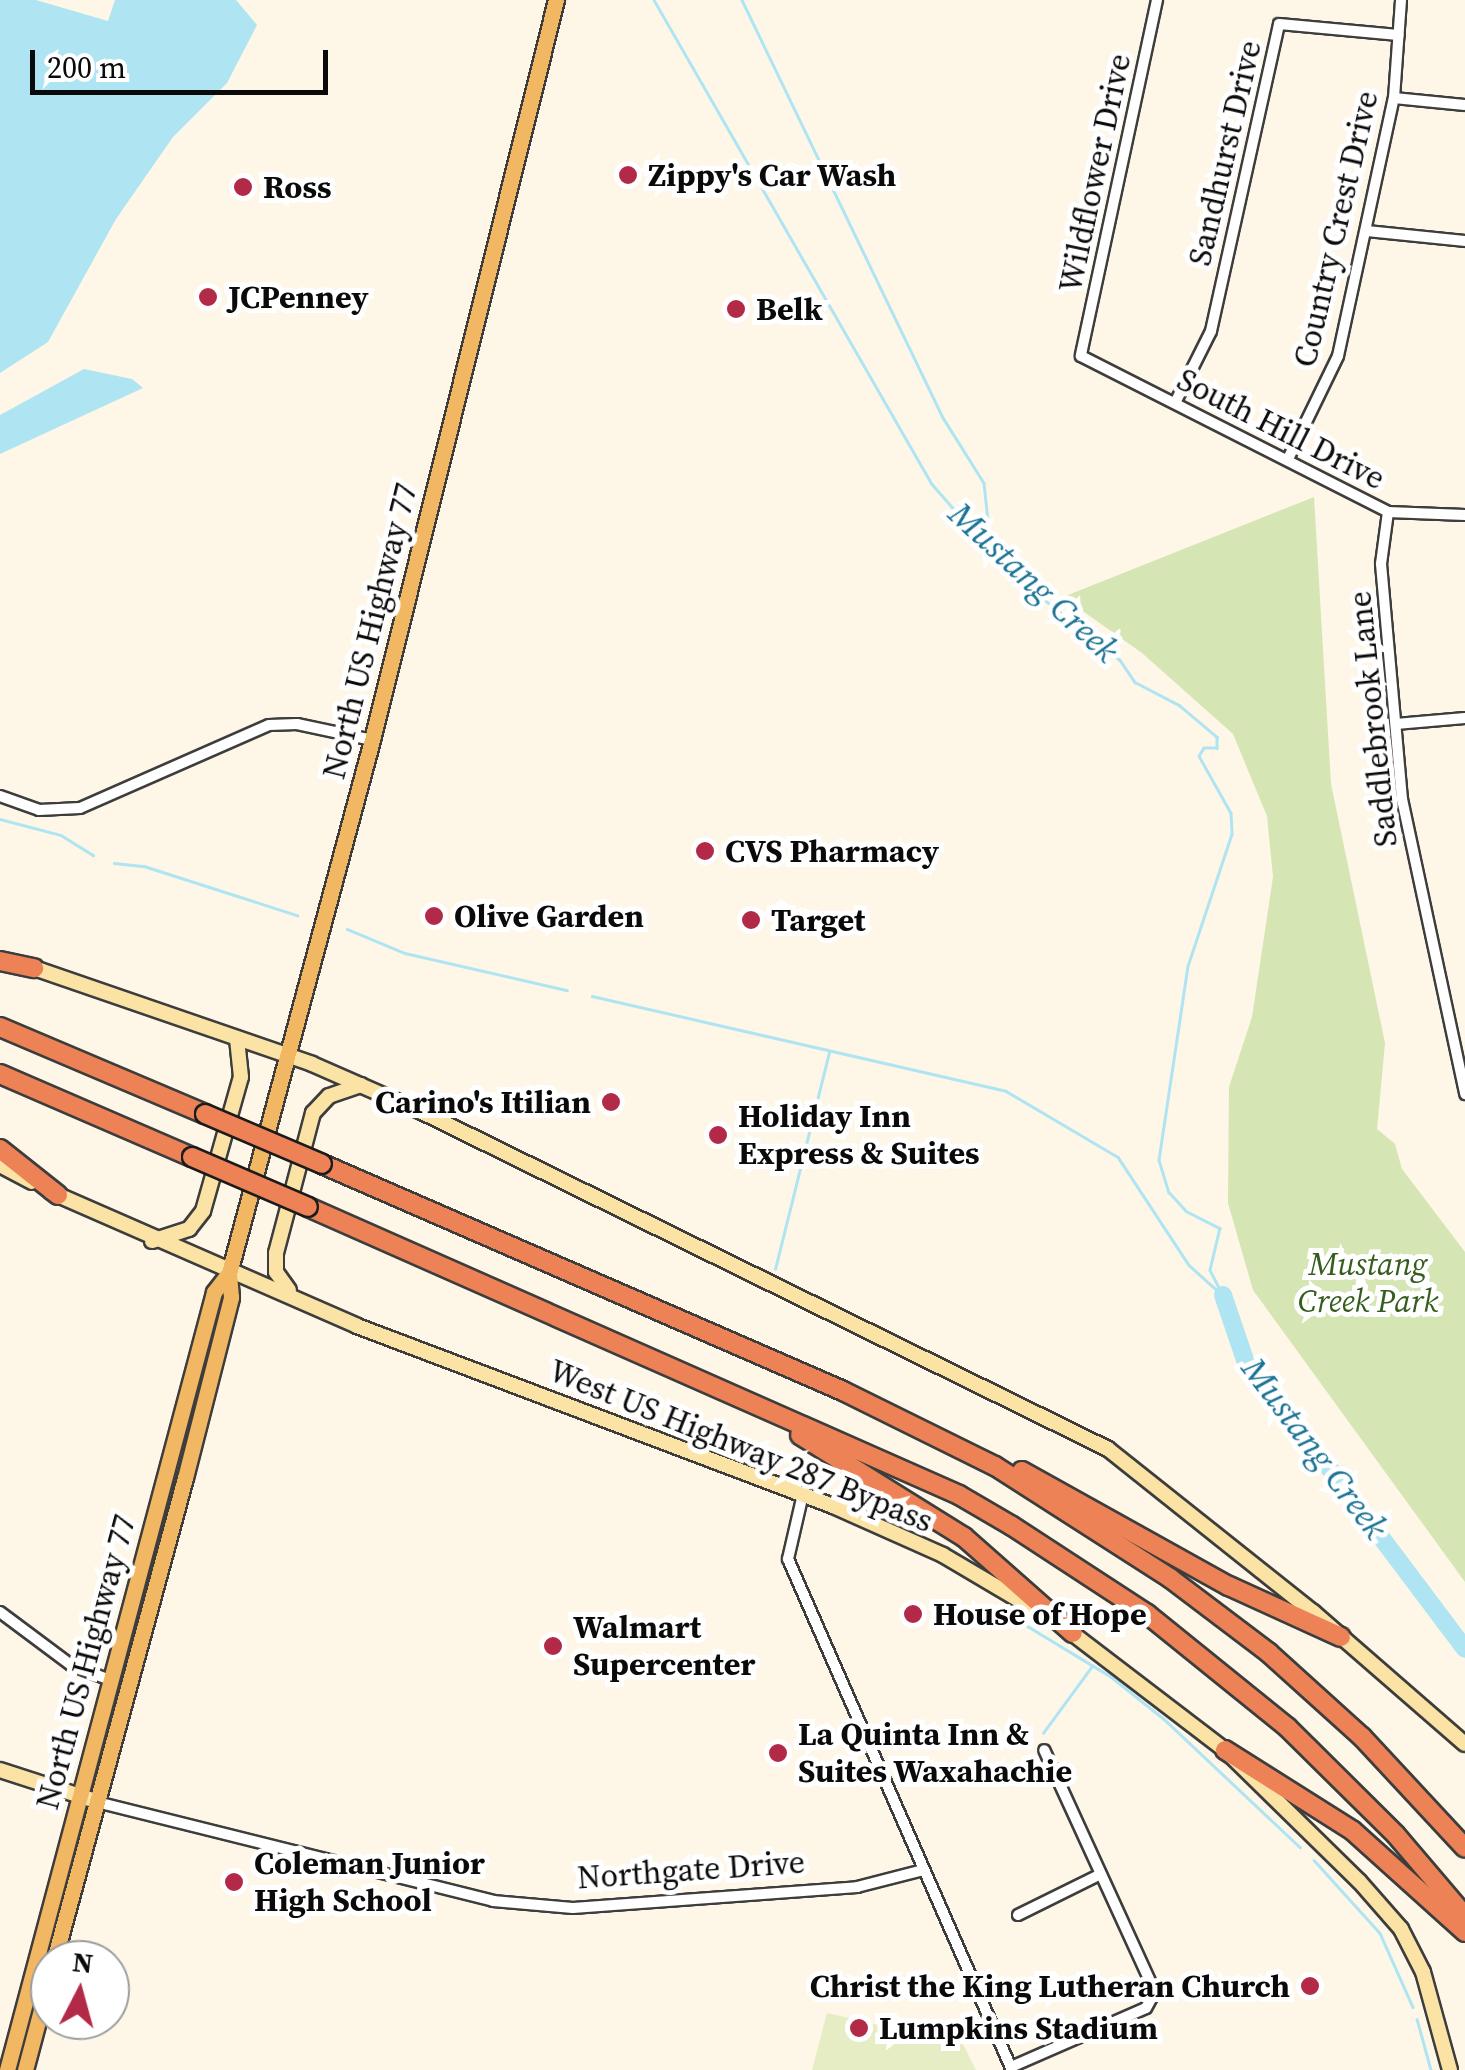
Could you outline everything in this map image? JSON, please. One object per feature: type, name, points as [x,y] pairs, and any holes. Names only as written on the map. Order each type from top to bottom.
[{"type":"highway","points":[[0,957],[34,968]]},
{"type":"highway","points":[[0,1026],[843,1391],[973,1455],[1170,1578],[1269,1653],[1465,1848]]},
{"type":"highway","points":[[0,1074],[959,1495],[1146,1614],[1287,1727],[1434,1890],[1465,1932]]},
{"type":"highway","points":[[0,1150],[58,1195]]},
{"type":"highway","points":[[745,1400],[964,1538],[1073,1633]]},
{"type":"highway","points":[[973,1455],[1024,1471],[1229,1586],[1341,1637]]},
{"type":"highway","points":[[1225,1750],[1353,1831],[1465,1916]]},
{"type":"main road","name":"North US Highway 77","points":[[59,1940],[231,1297],[229,1273],[372,740],[556,0]]},
{"type":"main road","points":[[34,968],[288,1056],[533,1163],[1108,1449],[1341,1637],[1464,1743]]},
{"type":"main road","points":[[152,1241],[188,1228],[203,1211],[241,1076],[237,1038]]},
{"type":"main road","points":[[294,1294],[278,1280],[276,1253],[313,1113],[329,1096],[361,1086]]},
{"type":"main road","name":"West US Highway 287 Bypass","points":[[0,1165],[152,1241],[229,1273],[294,1294],[357,1326],[804,1494],[943,1555],[1073,1633],[1225,1750],[1400,1929],[1438,2010],[1450,2070]]},
{"type":"main road","name":"North US Highway 77","points":[[7,2070],[214,1292],[229,1273]]},
{"type":"main road","points":[[132,1596],[151,1604]]},
{"type":"main road","name":"Northgate Drive","points":[[0,1770],[97,1802]]},
{"type":"main road","points":[[25,2070],[33,2040]]},
{"type":"street","name":"Wildflower Drive","points":[[1081,356],[1157,0]]},
{"type":"street","name":"Country Crest Drive","points":[[1288,460],[1338,356],[1394,98],[1401,0]]},
{"type":"street","name":"Sandhurst Drive","points":[[1175,403],[1211,331],[1280,24],[1398,35]]},
{"type":"street","points":[[1394,98],[1465,105]]},
{"type":"street","points":[[1367,231],[1465,241]]},
{"type":"street","name":"South Hill Drive","points":[[1081,356],[1388,512],[1465,515]]},
{"type":"street","name":"Saddlebrook Lane","points":[[1388,512],[1381,564],[1408,840],[1460,1050],[1465,1094]]},
{"type":"street","points":[[1396,724],[1465,718]]},
{"type":"street","points":[[0,796],[38,810],[80,808],[270,724],[372,740]]},
{"type":"street","points":[[804,1494],[788,1559],[1011,2068],[1152,2002],[1154,1988],[1044,1750]]},
{"type":"street","points":[[0,1612],[71,1664],[108,1679]]},
{"type":"street","name":"Northgate Drive","points":[[97,1802],[398,1872],[493,1901],[573,1908],[857,1887],[922,1870]]},
{"type":"street","points":[[1018,1915],[1099,1875]]},
{"type":"green space","name":"Mustang Creek Park","points":[[1314,497],[1331,784],[1385,1043],[1377,1129],[1395,1144],[1402,1169],[1465,1252],[1465,1582],[1253,1290],[1228,1203],[1229,1087],[1252,1017],[1273,877],[1267,816],[1233,734],[1142,653],[1063,597]]},
{"type":"green space","name":"Lumpkins Stadium","points":[[827,2013],[963,2044],[976,2070],[812,2070]]},
{"type":"water","points":[[0,0],[36,0],[108,21],[115,0],[236,0],[257,25],[227,83],[173,137],[116,219],[48,342],[0,373]]},
{"type":"water","points":[[84,369],[132,379],[143,388],[0,454],[0,415]]},
{"type":"waterway","name":"Mustang Creek","points":[[654,0],[932,484],[959,515],[989,530],[1041,597],[1120,660],[1135,682],[1179,705],[1217,737],[1217,748],[1204,748],[1199,756],[1231,813],[1232,834],[1188,966],[1159,1160],[1169,1192],[1186,1211],[1220,1228],[1210,1270],[1223,1295]]},
{"type":"waterway","points":[[742,0],[942,416],[984,483],[989,530]]},
{"type":"waterway","points":[[0,819],[61,835],[93,855]]},
{"type":"waterway","points":[[114,863],[144,866],[297,915]]},
{"type":"waterway","points":[[347,929],[405,953],[567,990]]},
{"type":"waterway","points":[[592,996],[1006,1091],[1118,1157],[1189,1265],[1220,1293]]},
{"type":"waterway","points":[[775,1269],[829,1053]]},
{"type":"waterway","name":"Mustang Creek","points":[[1223,1295],[1249,1372],[1275,1396],[1465,1649]]},
{"type":"waterway","points":[[996,1607],[1110,1676],[1164,1719],[1300,1847]]},
{"type":"waterway","points":[[1043,1733],[1092,1666]]},
{"type":"waterway","points":[[1314,1860],[1380,1933],[1413,2007]]},
{"type":"waterway","points":[[1417,2019],[1431,2070]]},
{"type":"place","name":"Zippy's Car Wash","points":[[628,175]]},
{"type":"place","name":"Ross","points":[[243,187]]},
{"type":"place","name":"JCPenney","points":[[208,297]]},
{"type":"place","name":"Belk","points":[[736,309]]},
{"type":"place","name":"CVS Pharmacy","points":[[705,851]]},
{"type":"place","name":"Olive Garden","points":[[434,916]]},
{"type":"place","name":"Target","points":[[751,920]]},
{"type":"place","name":"Carino's Itilian","points":[[611,1102]]},
{"type":"place","name":"Holiday Inn Express & Suites","points":[[718,1135]]},
{"type":"place","name":"House of Hope","points":[[913,1614]]},
{"type":"place","name":"Walmart Supercenter","points":[[553,1646]]},
{"type":"place","name":"La Quinta Inn & Suites Waxahachie","points":[[778,1753]]},
{"type":"place","name":"Coleman Junior High School","points":[[234,1882]]},
{"type":"place","name":"Christ the King Lutheran Church","points":[[1310,1986]]},
{"type":"place","name":"Lumpkins Stadium","points":[[859,2028]]}]
